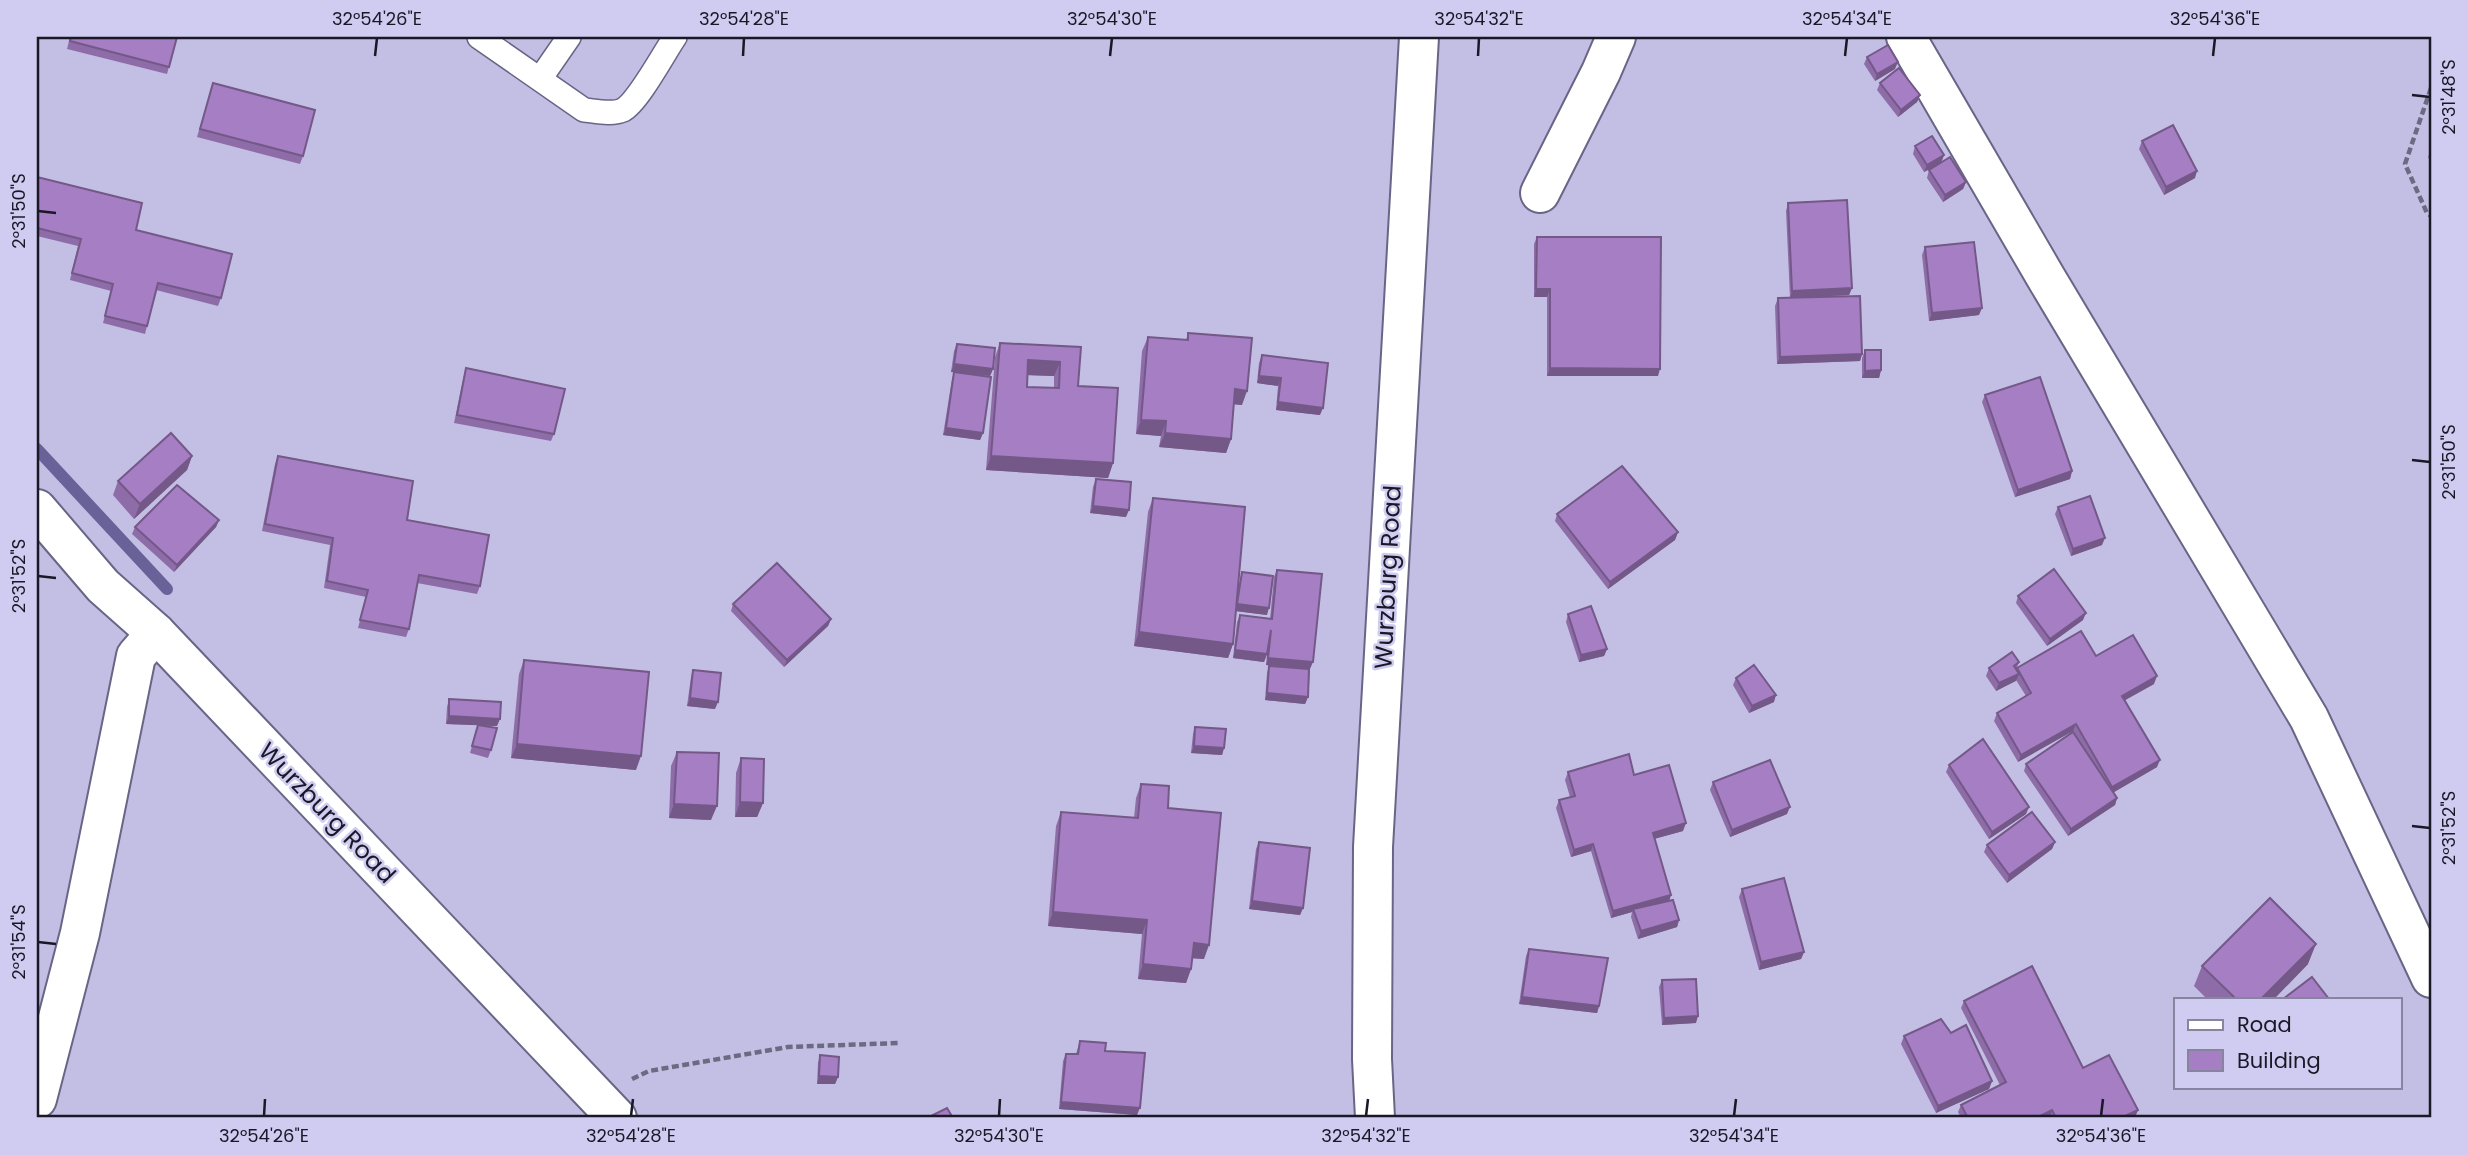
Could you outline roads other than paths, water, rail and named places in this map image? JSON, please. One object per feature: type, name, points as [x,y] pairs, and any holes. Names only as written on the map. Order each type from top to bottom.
[{"type":"street","name":"Wurzburg Road","points":[[1375,1118],[1372,1059],[1373,848],[1419,37]]},
{"type":"street","points":[[1540,193],[1616,37]]},
{"type":"street","points":[[1906,37],[2052,288],[2309,718],[2431,978]]},
{"type":"street","name":"Wurzburg Road","points":[[37,509],[103,586],[156,633],[610,1111]]},
{"type":"street","points":[[37,1099],[80,933],[136,656],[156,633]]},
{"type":"lane","points":[[479,37],[584,110],[604,112],[622,110],[634,100],[675,37]]},
{"type":"lane","points":[[540,79],[569,37]]},
{"type":"waterway","points":[[37,449],[167,589]]}]
